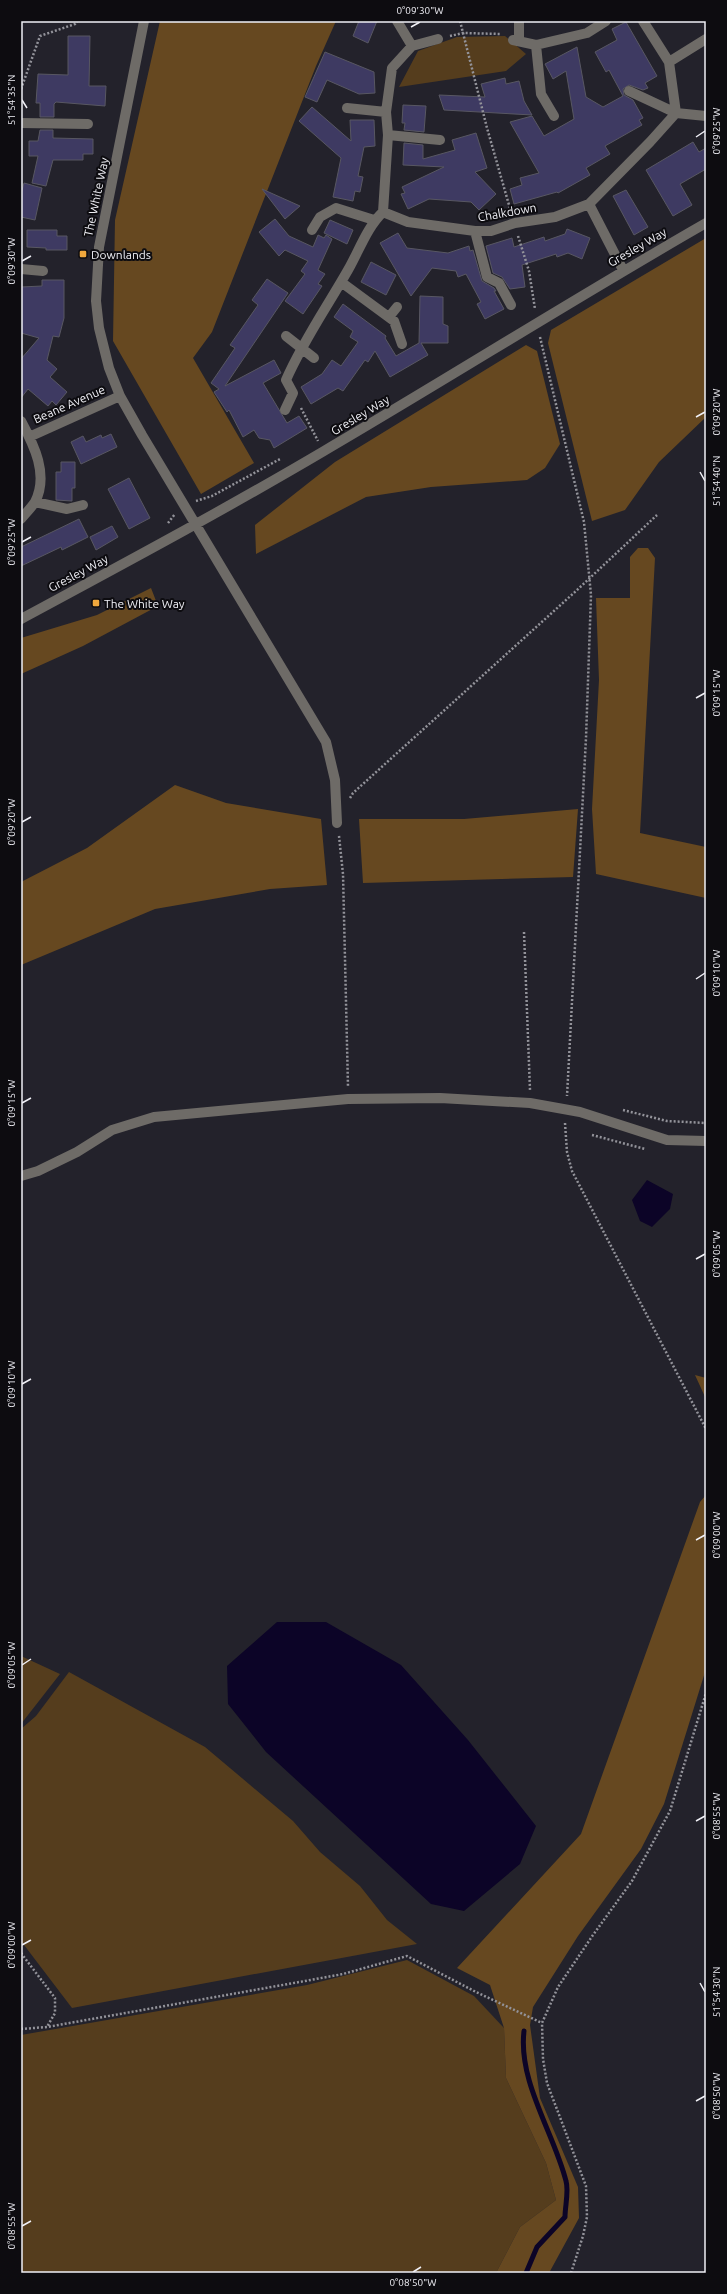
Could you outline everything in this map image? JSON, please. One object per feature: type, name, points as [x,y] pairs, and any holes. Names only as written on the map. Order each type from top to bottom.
[{"type":"street","name":"The White Way","points":[[144,21],[99,247],[96,271],[96,302],[99,328],[108,368],[120,396],[326,742],[335,780],[337,823]]},
{"type":"street","points":[[397,21],[412,46]]},
{"type":"street","points":[[519,21],[516,41],[536,45],[586,33],[606,21]]},
{"type":"street","points":[[643,21],[669,62],[676,113]]},
{"type":"street","points":[[285,410],[294,393],[286,380],[300,347],[341,282],[374,220],[382,212],[388,135],[386,112],[392,68],[412,46],[438,39]]},
{"type":"street","points":[[669,62],[706,39]]},
{"type":"street","points":[[536,45],[541,94],[554,116]]},
{"type":"street","points":[[629,91],[676,113],[706,116]]},
{"type":"street","points":[[347,108],[386,112]]},
{"type":"street","name":"Chalkdown","points":[[382,212],[408,222],[475,231],[491,231],[515,223],[555,217],[589,204],[650,142],[676,113]]},
{"type":"street","points":[[21,123],[88,124]]},
{"type":"street","points":[[388,135],[440,140]]},
{"type":"street","points":[[589,204],[623,270]]},
{"type":"street","points":[[312,230],[320,217],[336,208],[374,220]]},
{"type":"street","name":"Gresley Way","points":[[21,618],[196,524],[324,452],[623,270],[706,223]]},
{"type":"street","points":[[475,231],[487,277],[500,283],[511,305]]},
{"type":"street","points":[[21,269],[43,271]]},
{"type":"street","points":[[341,282],[392,319],[402,344]]},
{"type":"street","points":[[392,319],[397,307]]},
{"type":"street","points":[[286,336],[314,358]]},
{"type":"street","name":"Beane Avenue","points":[[29,437],[120,396]]},
{"type":"street","name":"Beane Avenue","points":[[21,422],[29,437],[39,463],[40,482],[35,502],[21,519]]},
{"type":"street","points":[[35,502],[67,509],[83,505]]},
{"type":"street","points":[[21,1176],[38,1171],[77,1152],[112,1130],[154,1118],[348,1099],[440,1098],[530,1103],[565,1111],[580,1112],[667,1140],[706,1141]]},
{"type":"path","points":[[21,89],[40,36],[75,24],[77,21]]},
{"type":"path","points":[[460,21],[487,128],[529,271],[543,356],[584,522],[590,578],[586,738],[564,1134],[572,1172],[706,1429]]},
{"type":"path","points":[[438,39],[463,33],[508,34],[516,41]]},
{"type":"path","points":[[294,393],[324,452]]},
{"type":"path","points":[[348,1099],[343,874],[337,823],[353,793],[590,578],[657,515]]},
{"type":"path","points":[[524,932],[530,1103]]},
{"type":"path","points":[[615,1108],[667,1121],[706,1123]]},
{"type":"path","points":[[571,2273],[583,2236],[587,2217],[586,2186],[547,2083],[543,2059],[542,2023],[558,1987],[593,1935],[632,1882],[670,1811],[706,1693]]},
{"type":"path","points":[[21,1953],[55,1998],[55,2013],[47,2027]]},
{"type":"path","points":[[21,2029],[47,2027],[343,1974],[407,1956],[483,1996],[542,2023]]},
{"type":"shaded area","points":[[160,21],[336,21],[316,66],[212,332],[193,358],[254,463],[201,494],[113,341],[115,220]]},
{"type":"shaded area","points":[[505,36],[526,54],[506,71],[399,87],[418,51],[457,37]]},
{"type":"shaded area","points":[[706,238],[706,417],[659,462],[625,510],[592,521],[548,343],[551,330]]},
{"type":"shaded area","points":[[526,345],[537,351],[560,444],[545,468],[527,480],[431,487],[366,497],[256,554],[255,525],[335,462]]},
{"type":"shaded area","points":[[638,548],[648,548],[655,558],[640,833],[706,847],[706,898],[596,874],[592,809],[599,680],[596,598],[630,598],[630,557]]},
{"type":"shaded area","points":[[151,588],[158,606],[83,646],[21,674],[21,638],[97,615]]},
{"type":"shaded area","points":[[175,785],[226,803],[321,819],[327,885],[270,889],[155,909],[21,965],[21,882],[87,848]]},
{"type":"shaded area","points":[[578,809],[573,877],[363,883],[359,819],[464,819]]},
{"type":"shaded area","points":[[647,1180],[673,1194],[670,1209],[652,1227],[640,1221],[632,1200]]},
{"type":"shaded area","points":[[695,1375],[706,1378],[706,1399]]},
{"type":"shaded area","points":[[706,1495],[706,1669],[664,1804],[641,1849],[578,1936],[533,2007],[530,2025],[540,2098],[578,2187],[579,2218],[549,2273],[496,2273],[520,2227],[556,2200],[546,2163],[506,2078],[504,2028],[490,1985],[457,1968],[581,1834],[700,1502]]},
{"type":"shaded area","points":[[277,1622],[326,1622],[401,1665],[468,1740],[536,1826],[520,1864],[464,1911],[431,1904],[266,1752],[228,1704],[227,1666]]},
{"type":"shaded area","points":[[21,1656],[60,1674],[21,1724]]},
{"type":"shaded area","points":[[69,1672],[205,1747],[293,1821],[320,1852],[360,1886],[387,1920],[417,1944],[72,2008],[21,1941],[21,1729],[36,1716]]},
{"type":"shaded area","points":[[407,1960],[474,1996],[504,2028],[506,2078],[546,2163],[556,2200],[520,2227],[496,2273],[21,2273],[21,2035],[307,1985]]},
{"type":"building","points":[[359,21],[377,21],[368,43],[353,36]]},
{"type":"building","points":[[626,22],[657,76],[645,83],[648,88],[643,90],[629,85],[623,89],[624,95],[633,100],[643,118],[639,120],[642,125],[605,146],[610,154],[586,168],[590,175],[558,193],[557,192],[514,204],[510,189],[522,185],[520,178],[539,173],[510,122],[532,116],[544,136],[574,119],[566,71],[553,79],[545,64],[577,47],[586,97],[603,107],[623,96],[609,70],[606,72],[595,52],[617,40],[612,29]]},
{"type":"building","points":[[68,36],[90,36],[89,86],[106,86],[105,106],[56,102],[54,104],[54,117],[40,117],[40,103],[36,103],[38,74],[68,75]]},
{"type":"building","points":[[325,52],[374,72],[375,93],[359,94],[327,80],[317,102],[305,97]]},
{"type":"building","points":[[505,78],[506,84],[519,81],[524,101],[532,115],[444,110],[439,95],[485,97],[481,84]]},
{"type":"building","points":[[403,105],[426,106],[424,132],[404,130],[405,123],[402,123]]},
{"type":"building","points":[[312,107],[351,141],[350,120],[374,120],[375,146],[364,147],[358,176],[363,177],[360,192],[355,191],[353,201],[333,197],[341,158],[299,121]]},
{"type":"building","points":[[40,130],[53,130],[53,138],[93,139],[93,154],[83,154],[83,160],[53,160],[46,186],[32,183],[38,156],[29,156],[29,141],[38,141]]},
{"type":"building","points":[[476,133],[487,168],[475,172],[496,194],[479,210],[471,202],[429,199],[408,209],[401,194],[405,193],[402,187],[444,167],[403,165],[404,143],[423,145],[423,159],[455,150],[452,140]]},
{"type":"building","points":[[693,142],[699,152],[706,148],[706,169],[680,184],[692,205],[673,216],[646,170]]},
{"type":"building","points":[[24,183],[42,188],[35,220],[21,217],[21,194]]},
{"type":"building","points":[[262,189],[300,206],[285,219]]},
{"type":"building","points":[[626,190],[648,227],[634,235],[613,196]]},
{"type":"building","points":[[275,219],[289,236],[313,247],[318,235],[324,238],[326,235],[332,239],[318,270],[325,274],[318,284],[322,286],[303,314],[285,301],[305,274],[301,271],[308,261],[285,250],[279,256],[259,232]]},
{"type":"building","points":[[330,220],[353,230],[347,244],[324,233]]},
{"type":"building","points":[[567,229],[590,238],[582,259],[568,253],[557,257],[556,254],[522,265],[525,287],[510,289],[502,277],[493,273],[486,246],[512,238],[514,247],[544,237],[545,241],[565,234]]},
{"type":"building","points":[[27,230],[57,230],[57,236],[67,236],[67,250],[46,250],[46,248],[27,247]]},
{"type":"building","points":[[398,233],[407,248],[448,253],[469,246],[470,251],[473,250],[482,281],[494,288],[496,291],[494,291],[504,309],[485,319],[477,304],[481,302],[466,274],[458,277],[456,271],[432,268],[411,296],[380,243]]},
{"type":"building","points":[[371,262],[396,275],[386,295],[361,282]]},
{"type":"building","points":[[267,279],[288,293],[225,386],[274,360],[281,373],[263,383],[287,423],[299,416],[307,428],[274,448],[270,440],[259,438],[254,430],[243,437],[229,410],[227,412],[214,392],[219,389],[211,383],[235,348],[230,345],[258,305],[252,300]]},
{"type":"building","points":[[42,280],[64,280],[64,318],[59,337],[53,336],[47,360],[57,369],[50,377],[67,392],[56,405],[52,401],[48,406],[28,389],[21,398],[21,359],[39,338],[21,333],[21,287],[42,286]]},
{"type":"building","points":[[420,296],[443,297],[443,324],[448,326],[448,343],[421,343],[428,355],[390,377],[375,351],[368,362],[365,360],[343,391],[338,388],[311,404],[301,387],[322,374],[332,360],[341,366],[358,342],[350,337],[353,331],[334,317],[343,304],[386,336],[385,338],[396,356],[419,343]]},
{"type":"building","points":[[111,434],[117,447],[81,464],[71,442],[83,436],[86,442],[101,435],[102,438]]},
{"type":"building","points":[[61,462],[75,462],[75,488],[72,488],[72,501],[56,500],[56,472],[61,472]]},
{"type":"building","points":[[129,478],[150,518],[129,529],[108,489]]},
{"type":"building","points":[[79,519],[88,537],[62,550],[61,547],[21,566],[21,547]]},
{"type":"building","points":[[112,526],[118,537],[96,550],[90,537]]},
{"type":"waterway","points":[[524,2031],[526,2069],[531,2088],[561,2163],[567,2189],[565,2217],[537,2247],[526,2273]]},
{"type":"place","name":"Downlands","points":[[83,254]]},
{"type":"place","name":"The White Way","points":[[96,603]]}]
